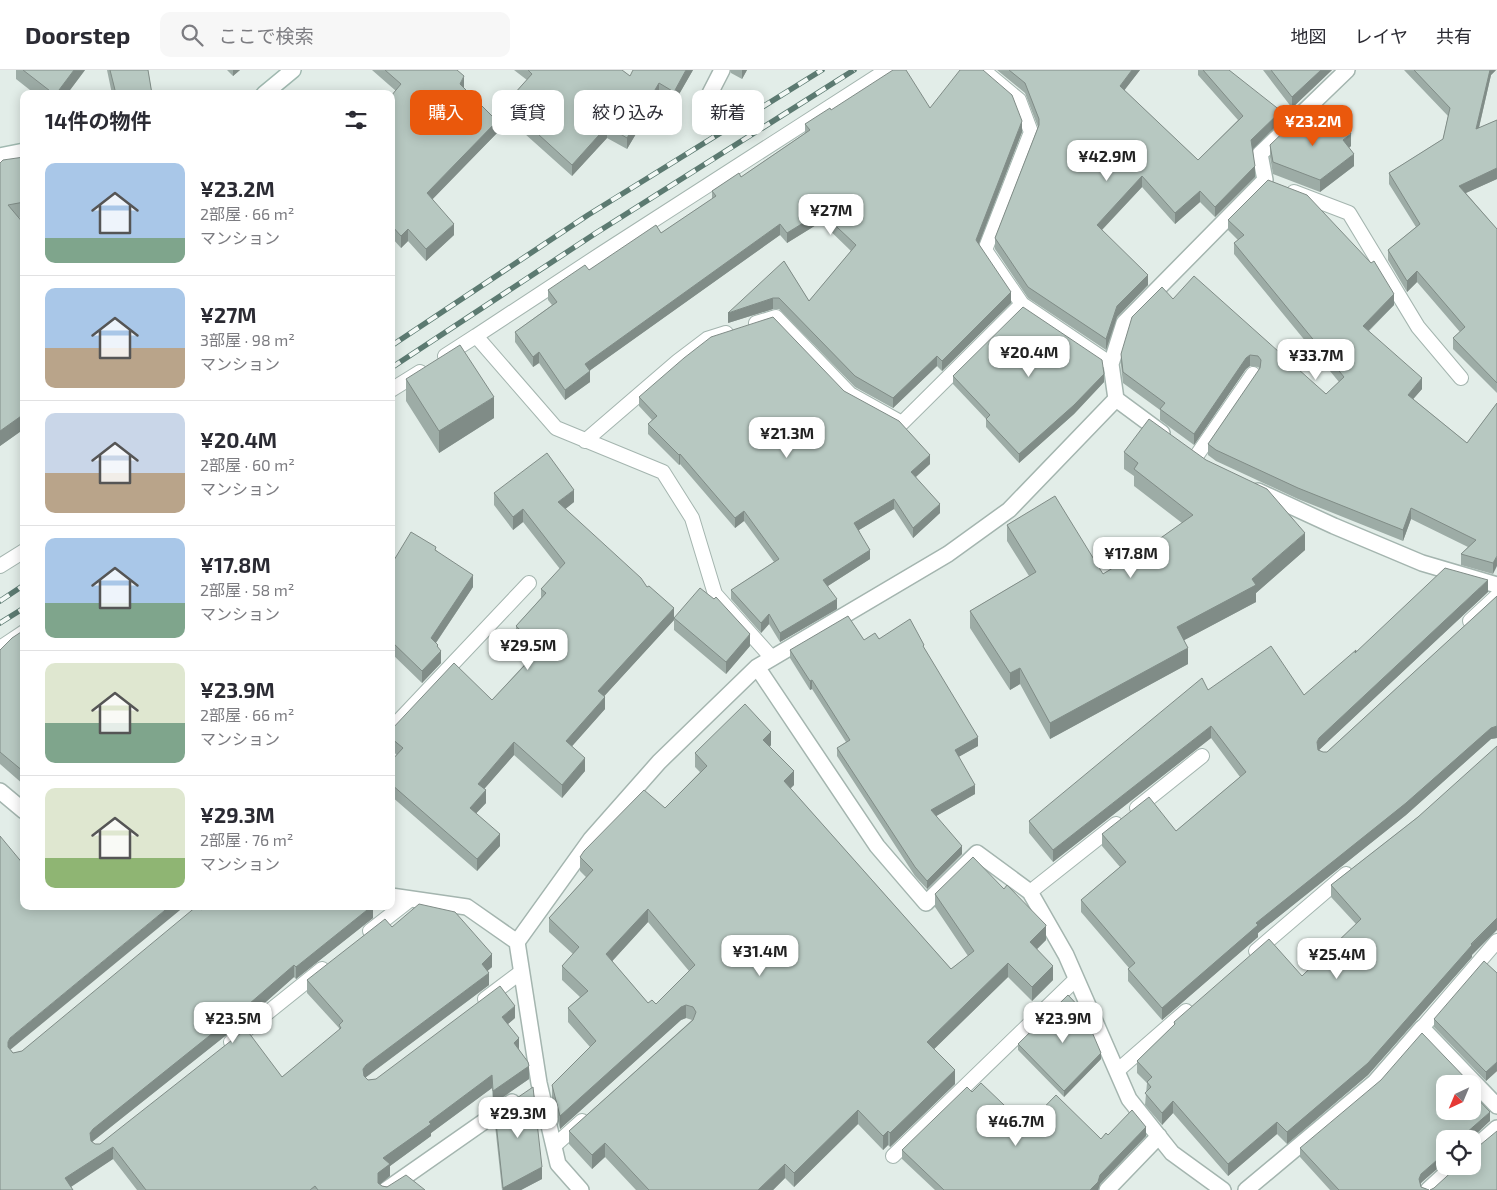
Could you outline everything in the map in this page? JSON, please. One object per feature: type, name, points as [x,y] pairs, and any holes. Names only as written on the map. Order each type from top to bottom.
[{"type":"street","points":[[269,90],[294,70]]},
{"type":"street","points":[[712,90],[722,70]]},
{"type":"street","points":[[1172,440],[1116,399],[1111,364],[1124,323],[1274,184],[1260,154],[1347,70]]},
{"type":"street","points":[[0,156],[20,152]]},
{"type":"street","points":[[581,1190],[558,1164],[539,1083],[516,942],[591,839],[640,783],[659,762],[757,667],[948,554],[1009,510],[1116,399]]},
{"type":"street","points":[[1246,486],[1422,563],[1497,586]]},
{"type":"street","points":[[757,667],[876,846],[926,903],[977,853],[1030,892],[1066,955],[1129,1099],[1172,1153],[1223,1190]]},
{"type":"street","points":[[0,791],[20,808]]},
{"type":"street","points":[[395,897],[467,908],[516,942]]},
{"type":"street","points":[[1246,1190],[1375,1082],[1422,1028],[1497,1106]]},
{"type":"street","points":[[386,1190],[539,1083]]},
{"type":"street","points":[[1481,1142],[1497,1128]]},
{"type":"street","points":[[1107,1190],[1159,1136]]},
{"type":"street","points":[[1428,1190],[1444,1175]]},
{"type":"lane","points":[[395,387],[887,70]]},
{"type":"lane","points":[[983,70],[1019,100],[1031,132],[985,250],[1022,304],[1111,364]]},
{"type":"lane","points":[[1274,184],[1349,213],[1418,327],[1461,378]]},
{"type":"lane","points":[[585,441],[678,361],[707,339],[776,317],[850,394],[902,423],[1022,304]]},
{"type":"lane","points":[[476,336],[556,428],[663,472],[692,518],[715,594],[772,658]]},
{"type":"lane","points":[[1195,458],[1253,374]]},
{"type":"lane","points":[[0,566],[20,554]]},
{"type":"lane","points":[[395,725],[528,583]]},
{"type":"lane","points":[[1461,629],[1497,596]]},
{"type":"lane","points":[[0,648],[20,635]]},
{"type":"lane","points":[[1030,892],[1202,756]]},
{"type":"lane","points":[[1244,961],[1358,865]]},
{"type":"lane","points":[[357,941],[411,899]]},
{"type":"lane","points":[[1422,1028],[1497,941]]},
{"type":"lane","points":[[220,1051],[334,960]]},
{"type":"lane","points":[[474,1008],[521,972]]},
{"type":"lane","points":[[893,1156],[1076,979]]},
{"type":"lane","points":[[1117,1071],[1199,1000]]},
{"type":"lane","points":[[554,1146],[591,1113]]},
{"type":"building","points":[[23,70],[74,70],[59,90],[49,90]]},
{"type":"building","points":[[110,70],[148,70],[151,90],[115,90]]},
{"type":"building","points":[[385,70],[457,70],[464,76],[460,84],[466,90],[410,90],[410,135],[482,135],[482,106],[492,116],[492,126],[427,193],[454,224],[426,249],[408,229],[401,236],[395,229],[395,91],[401,84]]},
{"type":"building","points":[[528,70],[622,70],[630,76],[633,70],[686,70],[675,90],[671,90],[659,83],[655,90],[574,90],[574,135],[599,135],[572,165],[539,135],[564,135],[564,90],[518,90],[532,74]]},
{"type":"building","points":[[893,70],[906,70],[930,108],[960,70],[983,70],[1012,95],[1022,121],[976,240],[1011,292],[942,361],[937,356],[893,398],[855,376],[779,298],[773,298],[728,313],[784,261],[809,301],[856,245],[821,212],[787,233],[780,224],[585,364],[590,371],[565,390],[539,352],[533,357],[515,332],[557,302],[548,290],[585,265],[589,270],[656,225],[661,233],[716,196],[712,191],[739,173],[741,177],[810,130],[805,124],[830,108],[831,110]]},
{"type":"building","points":[[1009,70],[1132,70],[1120,86],[1198,160],[1243,116],[1203,70],[1229,70],[1281,111],[1251,140],[1255,166],[1215,207],[1200,191],[1175,213],[1142,176],[1097,225],[1148,275],[1117,306],[1106,339],[1028,287],[995,238],[1039,125],[1039,119],[1025,83]]},
{"type":"building","points":[[1271,70],[1321,70],[1292,97]]},
{"type":"building","points":[[1414,70],[1490,70],[1476,129],[1497,120],[1497,168],[1459,186],[1497,229],[1497,383],[1453,338],[1465,327],[1417,271],[1407,281],[1388,250],[1420,224],[1389,173],[1443,139],[1450,108]]},
{"type":"building","points":[[1332,109],[1351,134],[1343,140],[1354,154],[1320,180],[1273,162],[1270,145],[1295,121],[1309,132]]},
{"type":"building","points":[[20,158],[20,203],[8,205],[20,219],[20,417],[0,431],[0,163],[3,160]]},
{"type":"building","points":[[1268,180],[1307,195],[1371,263],[1374,261],[1394,294],[1363,326],[1422,378],[1408,395],[1467,443],[1497,403],[1497,556],[1493,563],[1461,554],[1476,540],[1411,508],[1403,530],[1298,488],[1216,450],[1208,444],[1260,368],[1261,360],[1258,356],[1250,355],[1246,358],[1194,434],[1160,409],[1165,403],[1123,372],[1121,354],[1132,317],[1162,287],[1173,299],[1194,276],[1326,394],[1344,377],[1234,243],[1244,235],[1228,220]]},
{"type":"building","points":[[1023,307],[1102,360],[1104,374],[1074,405],[1019,454],[986,419],[990,415],[953,376]]},
{"type":"building","points":[[773,317],[844,391],[899,421],[930,455],[911,472],[940,504],[913,528],[894,499],[854,523],[870,550],[823,580],[837,599],[780,633],[769,614],[761,623],[731,590],[779,559],[744,511],[735,518],[680,454],[648,424],[657,416],[639,397],[711,337]]},
{"type":"building","points":[[460,345],[494,397],[439,431],[406,379]]},
{"type":"building","points":[[1149,419],[1206,460],[1267,489],[1305,533],[1252,579],[1256,585],[1177,627],[1188,648],[1050,723],[1020,668],[1010,673],[970,611],[1036,572],[1007,525],[1055,496],[1103,574],[1155,542],[1193,515],[1134,469],[1138,463],[1124,452]]},
{"type":"building","points":[[547,453],[574,490],[558,502],[641,578],[647,587],[649,586],[674,608],[598,691],[605,697],[566,741],[585,758],[562,785],[514,742],[478,784],[486,790],[470,808],[500,834],[477,859],[395,787],[395,757],[403,748],[395,741],[395,726],[454,663],[492,700],[540,649],[516,626],[546,593],[541,589],[565,563],[523,509],[513,517],[494,493]]},
{"type":"building","points":[[411,532],[436,547],[435,550],[473,575],[431,638],[441,651],[422,671],[395,645],[395,558]]},
{"type":"building","points":[[1445,568],[1488,580],[1319,738],[1317,742],[1318,750],[1327,752],[1497,596],[1497,726],[1491,728],[1406,803],[1256,923],[1258,925],[1162,1008],[1128,969],[1135,963],[1081,900],[1126,862],[1102,834],[1149,797],[1176,831],[1246,772],[1211,726],[1053,850],[1029,821],[1202,678],[1208,690],[1271,646],[1304,695],[1356,650],[1355,653]]},
{"type":"building","points":[[700,588],[714,599],[716,597],[750,634],[726,662],[674,618]]},
{"type":"building","points":[[848,616],[864,640],[875,633],[879,639],[910,619],[923,646],[978,737],[955,750],[975,785],[931,810],[962,846],[927,881],[915,867],[837,748],[850,740],[812,680],[810,681],[790,650]]},
{"type":"building","points":[[20,633],[20,769],[0,752],[0,650]]},
{"type":"building","points":[[745,704],[771,732],[763,740],[794,771],[784,781],[951,969],[974,951],[935,894],[973,857],[1004,889],[1007,885],[1046,925],[1030,942],[1053,966],[1032,987],[1008,963],[927,1042],[955,1070],[890,1133],[888,1131],[883,1136],[858,1110],[794,1173],[785,1164],[758,1190],[649,1190],[605,1143],[592,1155],[569,1131],[693,1020],[696,1012],[693,1007],[686,1005],[681,1007],[560,1116],[552,1085],[596,1041],[568,1008],[588,991],[562,966],[579,947],[549,918],[593,870],[580,857],[584,851],[644,790],[665,808],[707,766],[695,753]],"holes":[[[648,909],[695,965],[656,1004],[652,1000],[648,1003],[606,954]]]},
{"type":"building","points":[[1497,746],[1497,918],[1471,944],[1368,1063],[1287,1132],[1277,1122],[1228,1164],[1173,1101],[1162,1113],[1145,1093],[1151,1087],[1147,1082],[1152,1077],[1137,1061],[1175,1024],[1174,1022],[1269,939],[1302,976],[1361,919],[1331,885],[1418,817]]},
{"type":"building","points":[[0,836],[20,860],[20,910],[165,910],[10,1038],[8,1047],[13,1053],[22,1051],[192,910],[367,910],[296,967],[294,965],[249,1004],[93,1129],[90,1133],[91,1141],[95,1144],[100,1144],[246,1029],[282,1077],[341,1028],[339,1025],[343,1021],[307,980],[385,919],[392,927],[419,904],[455,912],[492,954],[482,964],[489,973],[366,1065],[363,1069],[364,1076],[368,1080],[376,1079],[500,986],[515,1006],[502,1017],[519,1038],[514,1043],[529,1066],[493,1091],[492,1075],[429,1122],[431,1124],[383,1158],[390,1164],[378,1173],[378,1183],[387,1187],[406,1175],[425,1190],[318,1190],[315,1186],[310,1190],[146,1190],[113,1147],[65,1178],[73,1190],[0,1190]]},
{"type":"building","points":[[1484,961],[1497,973],[1497,1062],[1486,1072],[1434,1019]]},
{"type":"building","points":[[1068,995],[1083,1011],[1101,1053],[1064,1091],[1018,1044]]},
{"type":"building","points":[[1422,1033],[1462,1075],[1436,1075],[1436,1120],[1481,1120],[1470,1130],[1436,1130],[1436,1161],[1421,1174],[1419,1179],[1421,1187],[1429,1190],[1339,1190],[1300,1148],[1381,1080]]},
{"type":"building","points":[[981,1083],[1026,1126],[1056,1095],[1101,1139],[1106,1133],[1108,1135],[1132,1110],[1146,1127],[1100,1175],[1098,1182],[1090,1190],[944,1190],[902,1150],[967,1087],[972,1092]]},
{"type":"building","points":[[533,1087],[542,1167],[503,1188],[495,1113]]},
{"type":"building","points":[[1481,1102],[1490,1112],[1481,1120]]},
{"type":"building","points":[[1497,1131],[1497,1190],[1430,1190],[1448,1175],[1481,1175],[1481,1144]]},
{"type":"railway","points":[[395,343],[588,215],[822,70]]},
{"type":"railway","points":[[395,365],[596,233],[854,70]]},
{"type":"railway","points":[[0,601],[20,588]]},
{"type":"railway","points":[[0,623],[20,610]]}]
